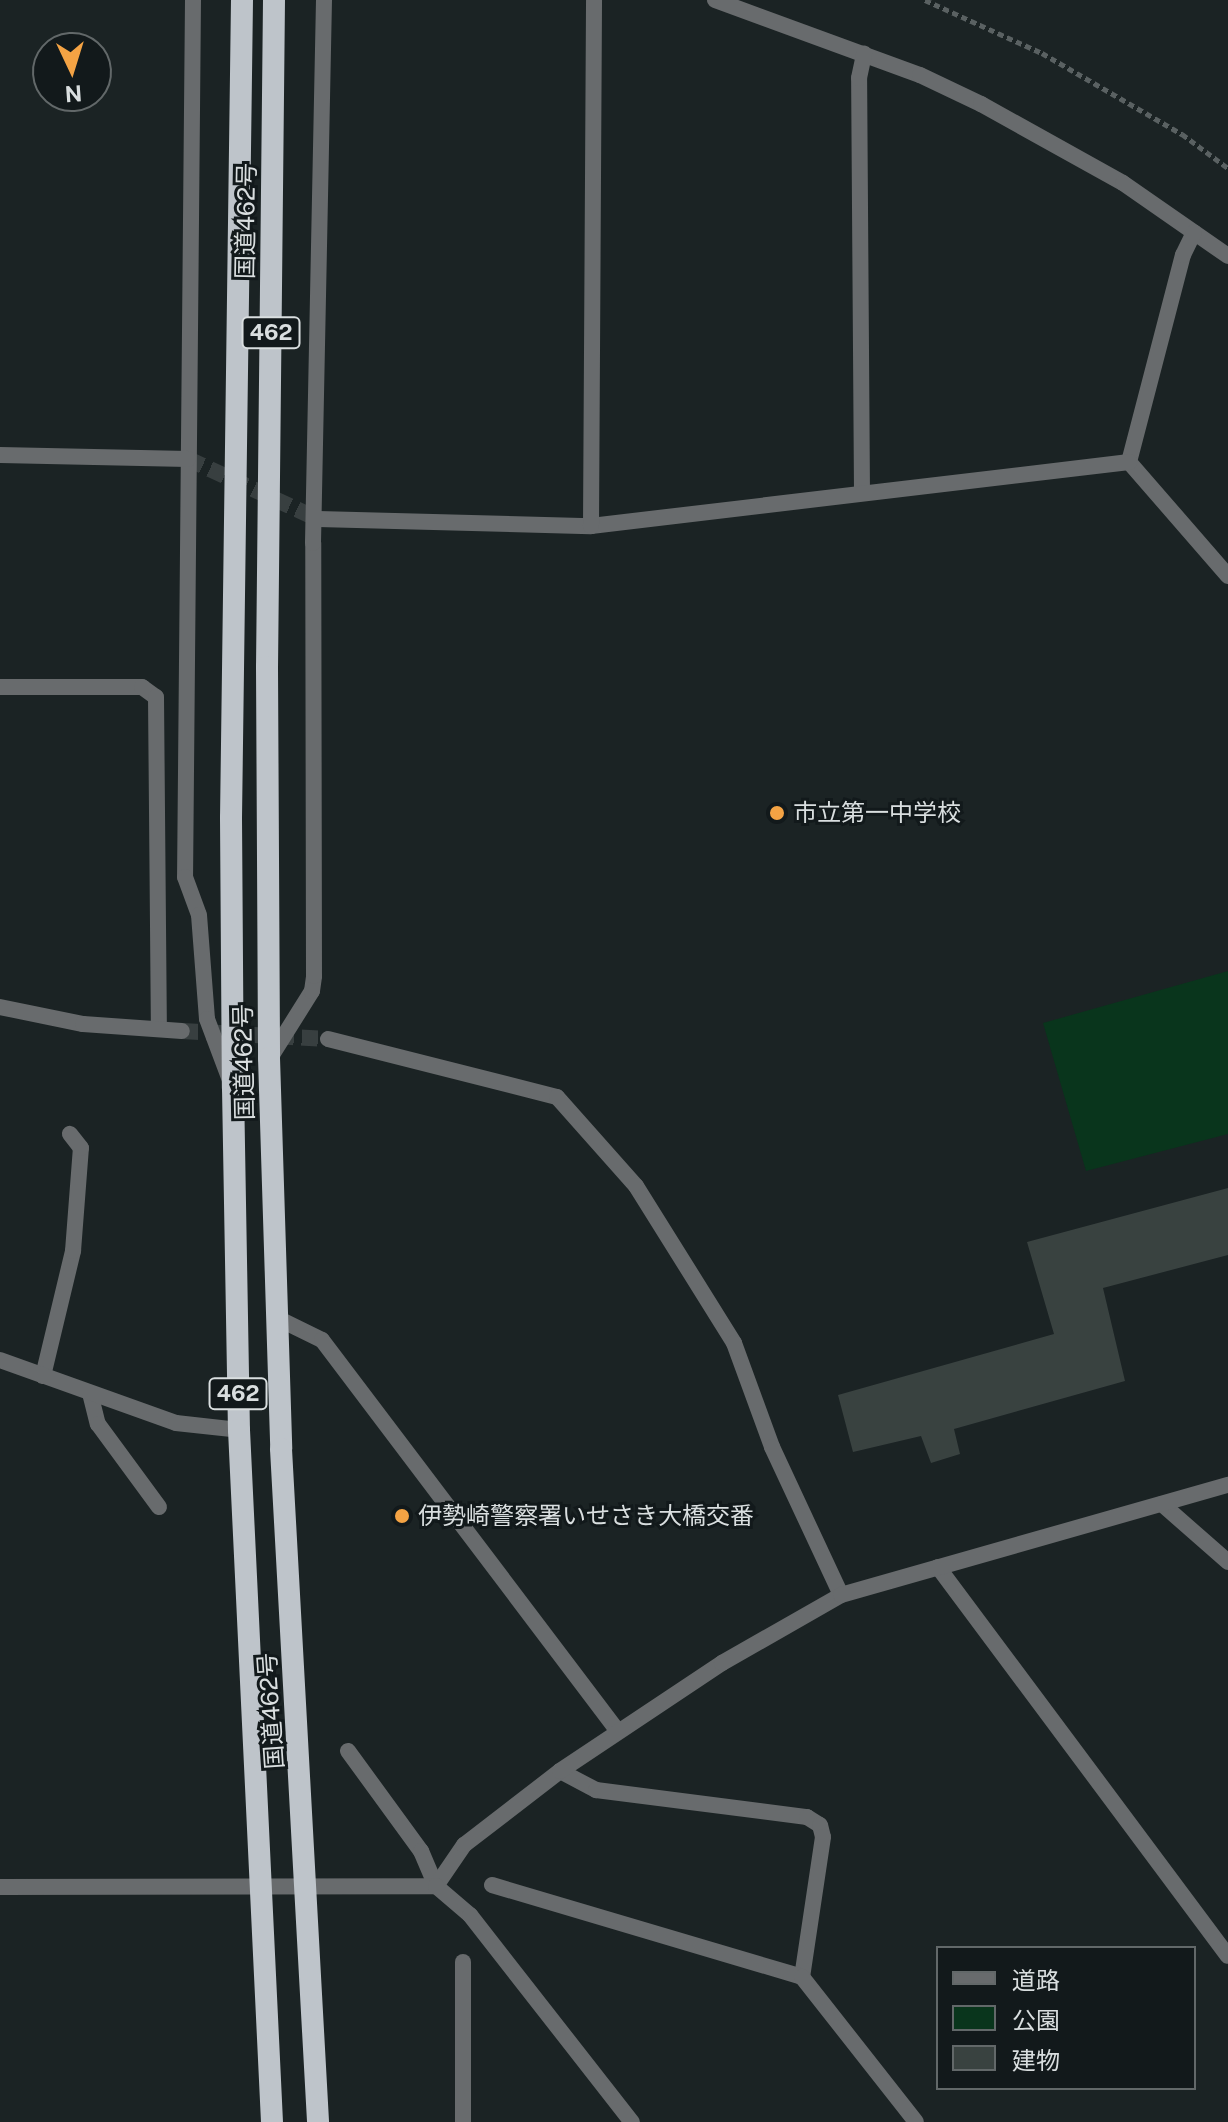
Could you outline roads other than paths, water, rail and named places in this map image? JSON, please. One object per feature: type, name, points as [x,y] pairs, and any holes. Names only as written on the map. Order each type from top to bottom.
[{"type":"highway","name":"国道462号","points":[[242,0],[234,666],[233,1088],[239,1430],[272,2122]]},
{"type":"highway","name":"国道462号","points":[[274,0],[267,667],[269,1058],[277,1318],[318,2122]]},
{"type":"street","points":[[193,0],[185,877],[199,915],[207,1019],[233,1088]]},
{"type":"street","points":[[269,1058],[312,991],[314,976],[313,543],[318,519],[324,0]]},
{"type":"street","points":[[591,526],[594,0]]},
{"type":"street","points":[[715,0],[920,75],[1057,143],[1228,256]]},
{"type":"street","points":[[862,493],[859,78],[864,54]]},
{"type":"street","points":[[1129,462],[1183,255],[1194,232]]},
{"type":"street","points":[[0,455],[188,459]]},
{"type":"street","points":[[318,519],[591,526],[1129,462]]},
{"type":"street","points":[[1129,462],[1228,576]]},
{"type":"street","points":[[0,687],[142,687],[156,697],[159,1029]]},
{"type":"street","points":[[0,1007],[83,1024],[182,1031]]},
{"type":"street","points":[[328,1039],[557,1097],[636,1186],[734,1343],[772,1447],[841,1595]]},
{"type":"street","points":[[43,1376],[73,1251],[81,1148],[70,1134]]},
{"type":"street","points":[[277,1318],[322,1340],[618,1731]]},
{"type":"street","points":[[0,1360],[176,1423],[239,1430]]},
{"type":"street","points":[[90,1393],[98,1424],[159,1507]]},
{"type":"street","points":[[436,1886],[464,1845],[560,1771],[618,1731],[841,1595],[1228,1485]]},
{"type":"street","points":[[1162,1504],[1228,1562]]},
{"type":"street","points":[[938,1567],[1228,1956]]},
{"type":"street","points":[[348,1751],[421,1851],[436,1886],[470,1915],[632,2122]]},
{"type":"street","points":[[560,1771],[596,1790],[807,1817],[820,1825],[823,1837],[802,1977]]},
{"type":"street","points":[[492,1885],[802,1977],[916,2122]]},
{"type":"street","points":[[0,1887],[436,1886]]},
{"type":"street","points":[[463,1962],[463,2122]]},
{"type":"tunnel","points":[[188,459],[318,519]]},
{"type":"tunnel","points":[[182,1031],[328,1039]]},
{"type":"place","name":"市立第一中学校","points":[[777,813]]},
{"type":"place","name":"伊勢崎警察署いせさき大橋交番","points":[[402,1516]]}]
